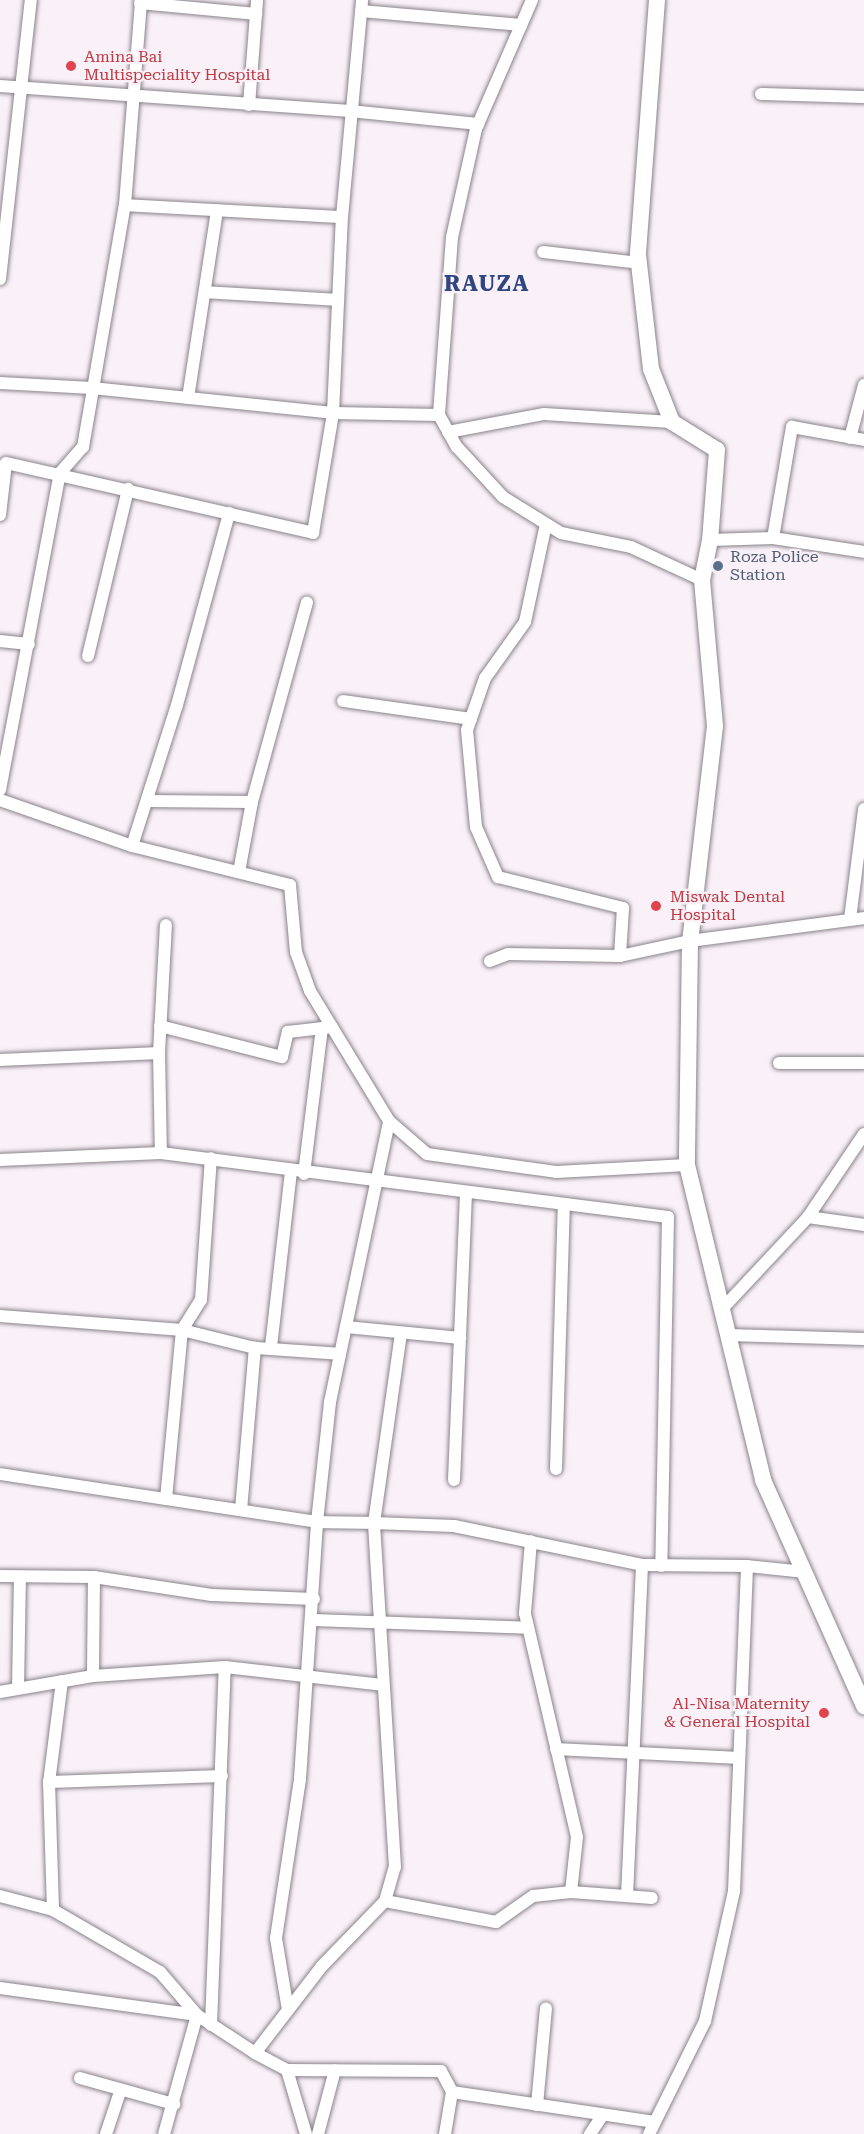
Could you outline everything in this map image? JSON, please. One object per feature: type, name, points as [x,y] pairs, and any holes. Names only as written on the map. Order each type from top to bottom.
[{"type":"main road","points":[[657,0],[639,263],[651,369],[672,422],[717,450],[710,540],[702,580],[715,726],[690,941],[687,1165],[763,1480],[864,1706]]},
{"type":"street","points":[[0,279],[24,88],[31,0]]},
{"type":"street","points":[[249,105],[257,0]]},
{"type":"street","points":[[532,0],[478,124],[452,237],[439,415],[457,447],[503,496],[546,524],[561,533],[631,547],[702,580]]},
{"type":"street","points":[[0,790],[60,472],[84,447],[92,388],[125,205],[141,2],[256,14]]},
{"type":"street","points":[[0,514],[6,463],[60,472],[313,533],[333,413],[342,217],[361,6],[521,25]]},
{"type":"street","points":[[0,86],[350,111],[478,124]]},
{"type":"street","points":[[761,94],[864,97]]},
{"type":"street","points":[[125,205],[342,217]]},
{"type":"street","points":[[188,399],[217,210]]},
{"type":"street","points":[[543,252],[639,263]]},
{"type":"street","points":[[205,292],[338,300]]},
{"type":"street","points":[[0,383],[92,388],[333,413],[439,415]]},
{"type":"street","points":[[850,438],[864,385]]},
{"type":"street","points":[[448,432],[544,414],[672,422]]},
{"type":"street","points":[[773,538],[792,427],[864,440]]},
{"type":"street","points":[[88,656],[128,489]]},
{"type":"street","points":[[132,846],[148,801],[229,513]]},
{"type":"street","points":[[546,524],[525,622],[485,678],[466,730],[476,827],[498,877],[623,908],[620,956]]},
{"type":"street","points":[[710,540],[773,538],[864,552]]},
{"type":"street","points":[[239,872],[252,802],[307,602]]},
{"type":"street","points":[[0,641],[29,644]]},
{"type":"street","points":[[343,701],[471,719]]},
{"type":"street","points":[[0,800],[132,846],[290,885],[300,966],[327,1028],[389,1121],[427,1154],[556,1172],[687,1165]]},
{"type":"street","points":[[148,801],[252,802]]},
{"type":"street","points":[[850,919],[864,809]]},
{"type":"street","points":[[490,961],[508,954],[620,956],[690,941],[864,918]]},
{"type":"street","points":[[161,1153],[159,1053],[166,925]]},
{"type":"street","points":[[160,1026],[282,1057],[288,1032],[327,1028]]},
{"type":"street","points":[[304,1174],[327,1028]]},
{"type":"street","points":[[0,1060],[159,1053]]},
{"type":"street","points":[[779,1063],[864,1063]]},
{"type":"street","points":[[288,2010],[276,1938],[300,1779],[313,1620],[317,1522],[330,1402],[378,1183],[389,1121]]},
{"type":"street","points":[[722,1309],[808,1217],[864,1134]]},
{"type":"street","points":[[0,1160],[161,1153],[211,1158],[304,1174],[668,1217],[661,1566]]},
{"type":"street","points":[[166,1499],[182,1330],[201,1300],[211,1158]]},
{"type":"street","points":[[271,1347],[291,1171]]},
{"type":"street","points":[[454,1480],[466,1193]]},
{"type":"street","points":[[556,1469],[564,1204]]},
{"type":"street","points":[[808,1217],[864,1225]]},
{"type":"street","points":[[0,1316],[182,1330],[255,1348],[271,1347],[340,1354]]},
{"type":"street","points":[[346,1327],[460,1338]]},
{"type":"street","points":[[255,2053],[322,1966],[385,1901],[395,1867],[377,1623],[374,1523],[401,1333]]},
{"type":"street","points":[[728,1335],[864,1339]]},
{"type":"street","points":[[241,1510],[255,1348]]},
{"type":"street","points":[[0,1474],[317,1522],[454,1526],[642,1565],[747,1566],[804,1572]]},
{"type":"street","points":[[531,1541],[525,1613],[577,1837],[571,1892]]},
{"type":"street","points":[[627,1896],[642,1565]]},
{"type":"street","points":[[452,2092],[603,2115],[652,2128],[705,2021],[734,1891],[747,1566]]},
{"type":"street","points":[[0,1576],[94,1577],[212,1595],[314,1599]]},
{"type":"street","points":[[18,1688],[20,1577]]},
{"type":"street","points":[[93,1676],[94,1577]]},
{"type":"street","points":[[313,1620],[528,1628]]},
{"type":"street","points":[[0,1692],[93,1676],[225,1667],[382,1685]]},
{"type":"street","points":[[211,2025],[225,1667]]},
{"type":"street","points":[[53,1910],[49,1782],[62,1681]]},
{"type":"street","points":[[556,1749],[740,1758]]},
{"type":"street","points":[[49,1782],[222,1776]]},
{"type":"street","points":[[385,1901],[496,1922],[533,1896],[571,1892],[652,1898]]},
{"type":"street","points":[[0,1896],[53,1910],[160,1972],[197,2015],[255,2053],[287,2070],[441,2071],[452,2092],[444,2134]]},
{"type":"street","points":[[0,1988],[197,2015]]},
{"type":"street","points":[[537,2105],[546,2008]]},
{"type":"street","points":[[164,2134],[197,2015]]},
{"type":"street","points":[[287,2070],[306,2134]]},
{"type":"street","points":[[318,2134],[335,2070]]},
{"type":"street","points":[[80,2078],[174,2104]]},
{"type":"street","points":[[106,2134],[121,2089]]},
{"type":"street","points":[[590,2134],[603,2115]]},
{"type":"place","name":"Amina Bai Multispeciality Hospital","points":[[71,66]]},
{"type":"place","name":"Roza Police Station","points":[[718,566]]},
{"type":"place","name":"Miswak Dental Hospital","points":[[656,906]]},
{"type":"place","name":"Al-Nisa Maternity & General Hospital","points":[[824,1713]]},
{"type":"district","name":"RAUZA","points":[[487,284]]}]
